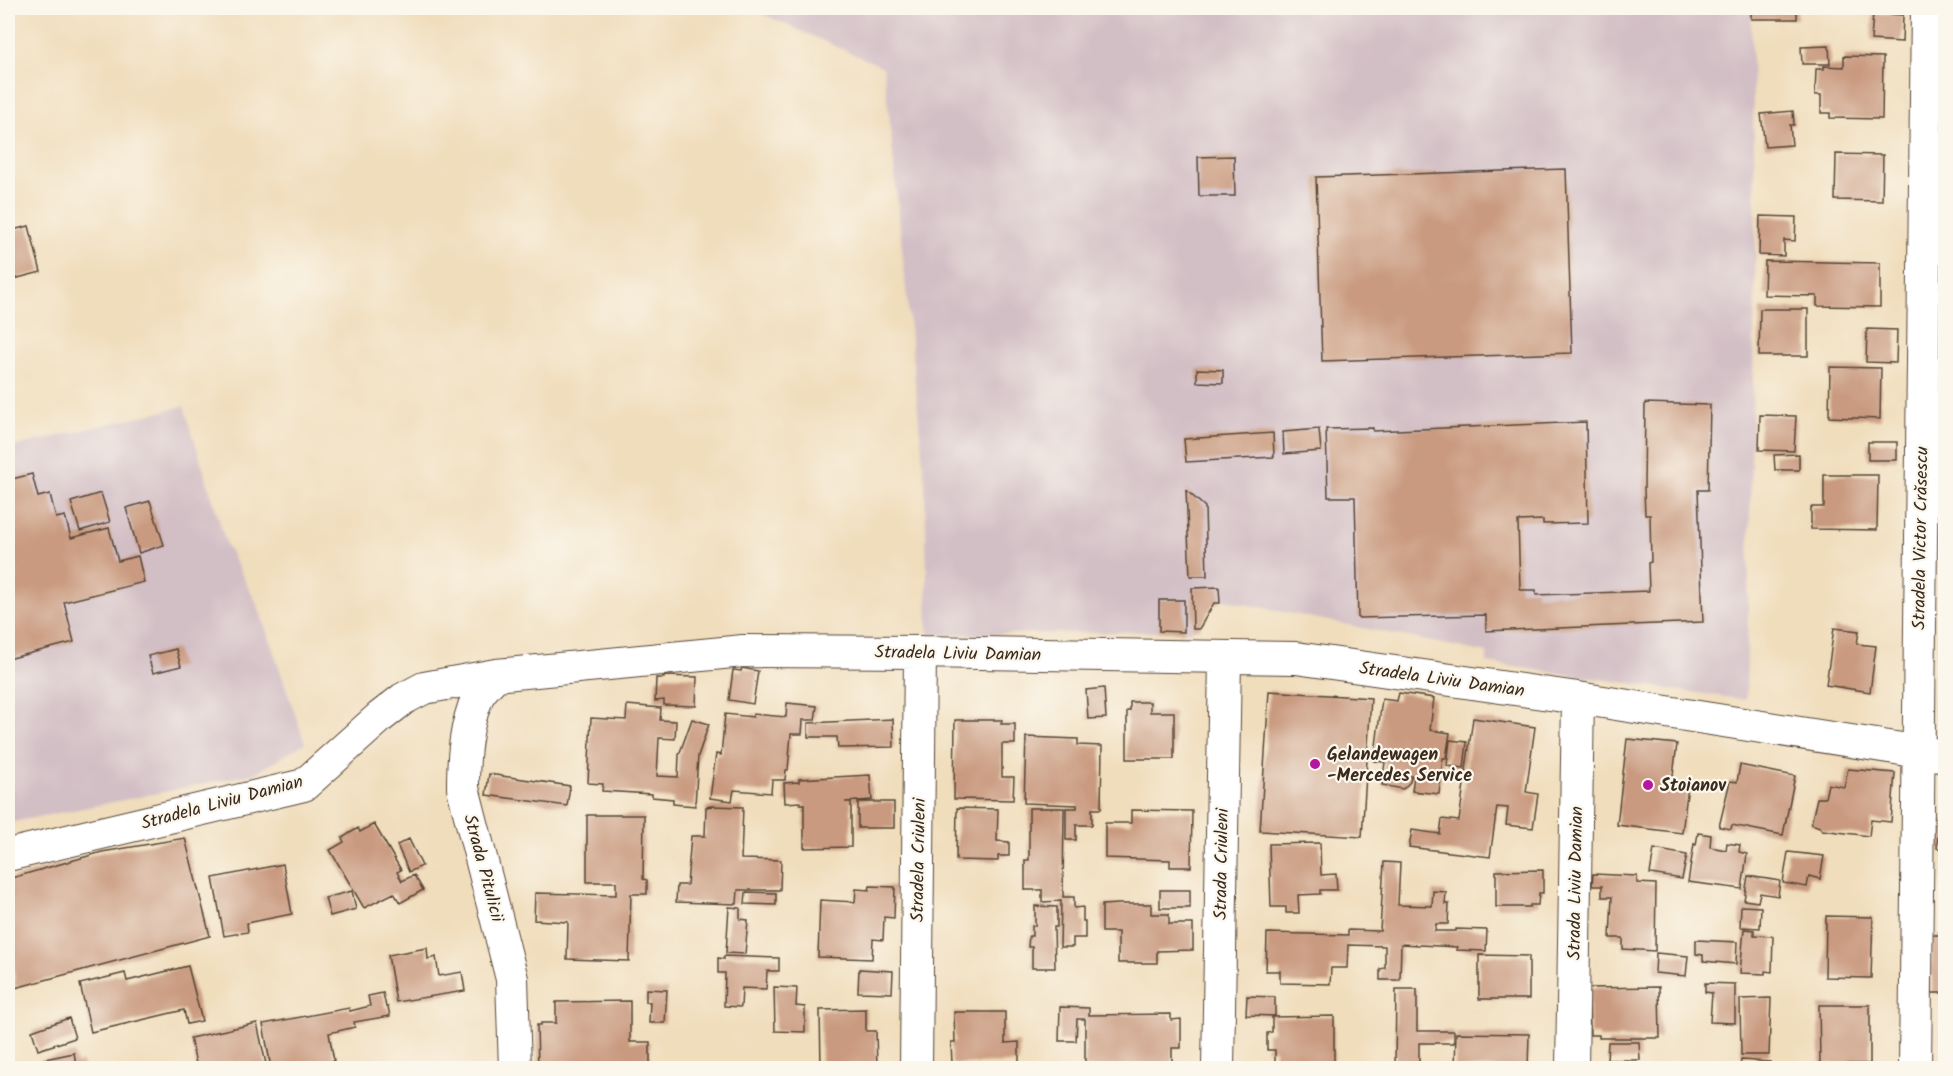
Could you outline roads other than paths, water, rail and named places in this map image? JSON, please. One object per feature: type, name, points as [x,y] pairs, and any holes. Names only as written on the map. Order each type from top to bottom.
[{"type":"street","name":"Stradela Victor Crăsescu","points":[[1915,1068],[1932,754],[1927,8]]},
{"type":"street","name":"Stradela Liviu Damian","points":[[8,855],[304,785],[380,717],[403,699],[424,688],[495,675],[743,651],[1296,658],[1578,698],[1932,754]]},
{"type":"street","name":"Stradela Criuleni","points":[[916,1068],[920,652]]},
{"type":"street","name":"Strada Criuleni","points":[[1218,1068],[1225,658]]},
{"type":"street","name":"Strada Pitulicii","points":[[495,675],[478,695],[468,728],[463,756],[463,788],[512,979],[515,1068]]},
{"type":"street","name":"Strada Liviu Damian","points":[[1572,1068],[1578,698]]},
{"type":"place","name":"Gelandewagen -Mercedes Service","points":[[1315,764]]},
{"type":"place","name":"Stoianov","points":[[1648,785]]}]
